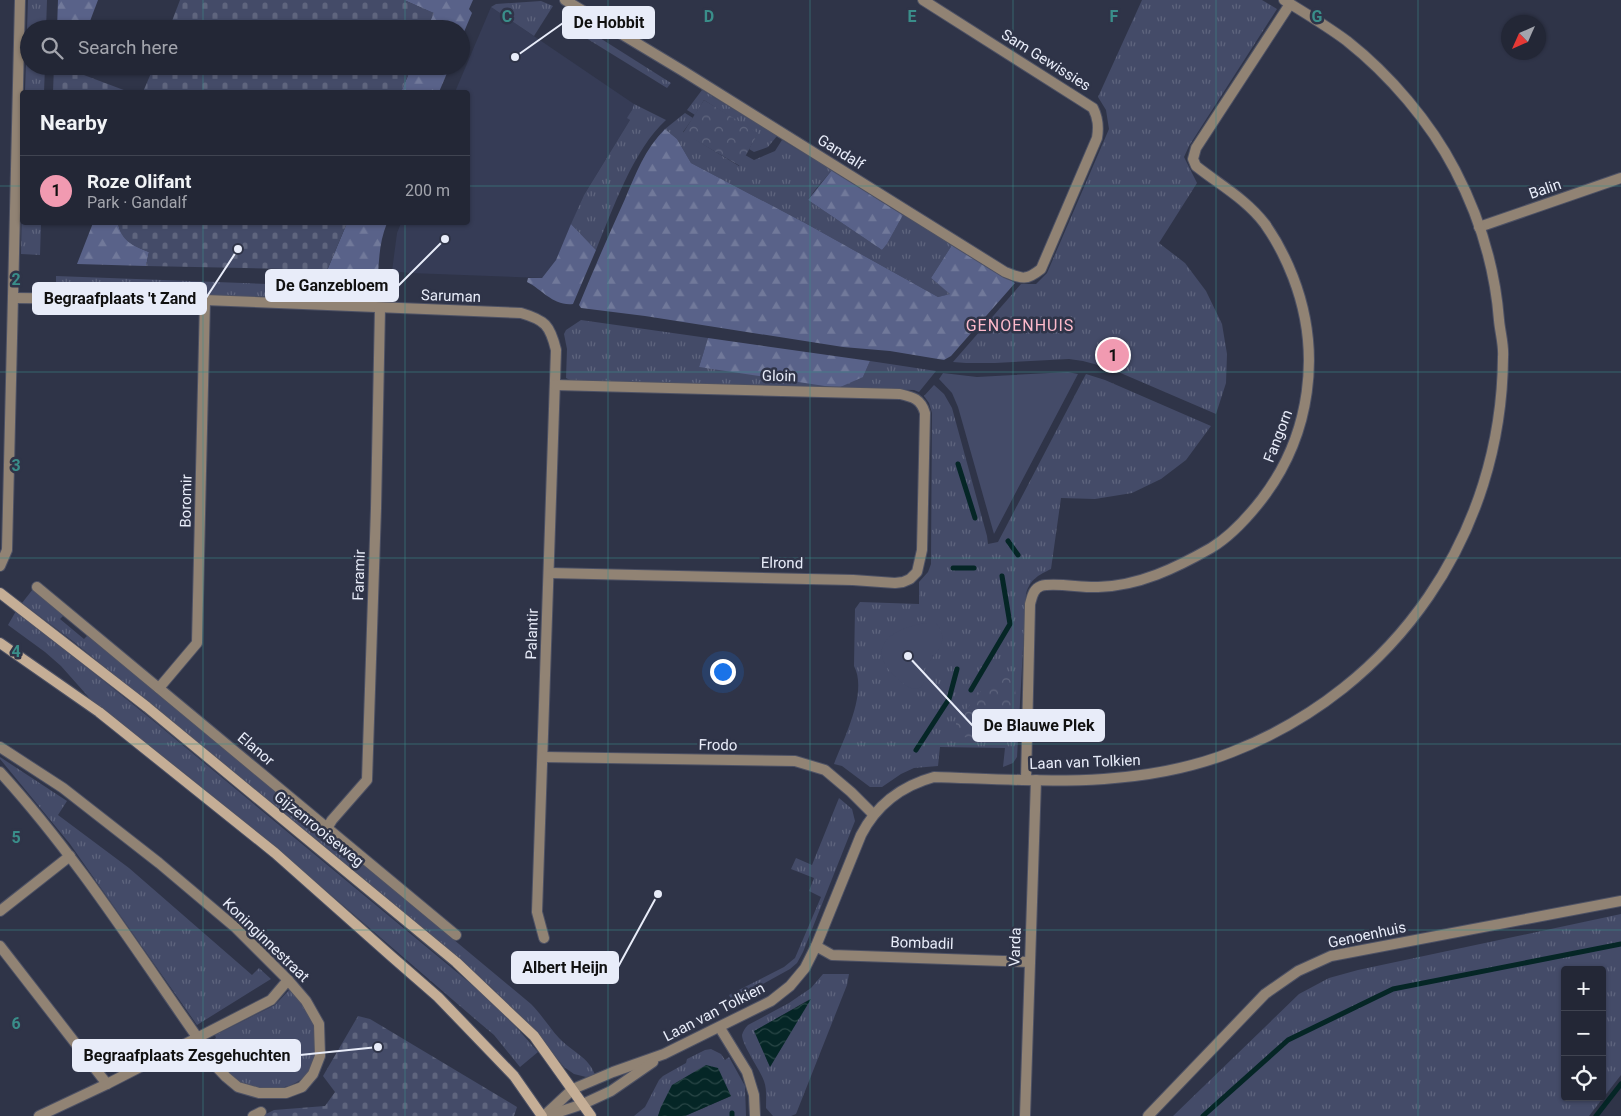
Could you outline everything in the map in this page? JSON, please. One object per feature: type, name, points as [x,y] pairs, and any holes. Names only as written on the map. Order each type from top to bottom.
[{"type":"main road","name":"Gijzenrooiseweg","points":[[0,593],[147,707],[456,962],[534,1036],[573,1089],[590,1116]]},
{"type":"main road","points":[[0,643],[42,674],[100,712],[275,853],[438,997],[514,1076],[544,1116]]},
{"type":"street","points":[[0,566],[7,550],[2,533],[13,298],[20,0]]},
{"type":"street","name":"Gandalf","points":[[565,0],[683,71],[1005,272],[1021,279],[1032,276],[1041,269],[1068,202]]},
{"type":"street","name":"Sam Gewissies","points":[[923,0],[1092,108],[1097,116],[1099,130],[1097,138],[1068,202]]},
{"type":"street","name":"Laan van Tolkien","points":[[544,1116],[573,1089],[613,1072],[664,1054],[720,1028],[771,1001],[790,986],[805,968],[816,946],[861,835],[873,814],[899,792],[920,781],[934,777],[1031,780],[1115,779],[1158,774],[1187,767],[1232,752],[1290,725],[1320,706],[1362,673],[1389,647],[1432,593],[1467,531],[1483,487],[1494,448],[1499,420],[1504,355],[1494,282],[1488,254],[1470,201],[1446,155],[1402,94],[1350,44],[1326,26],[1287,2]]},
{"type":"street","name":"Fangorn","points":[[1031,780],[1030,604],[1033,593],[1044,585],[1098,587],[1119,585],[1157,575],[1196,556],[1229,534],[1256,506],[1281,471],[1290,455],[1297,436],[1307,399],[1310,378],[1307,326],[1299,292],[1282,251],[1266,225],[1238,196],[1196,166],[1193,159],[1196,148],[1287,2]]},
{"type":"street","name":"Balin","points":[[1480,228],[1621,178]]},
{"type":"street","name":"Saruman","points":[[13,298],[205,300],[521,313],[538,318],[551,332]]},
{"type":"street","name":"Boromir","points":[[159,688],[197,643],[205,300]]},
{"type":"street","name":"Faramir","points":[[327,828],[367,780],[376,508],[380,308]]},
{"type":"street","name":"Palantir","points":[[544,938],[537,912],[550,573],[550,503],[556,350],[551,332]]},
{"type":"street","name":"Gloin","points":[[555,385],[900,394],[916,398],[920,401],[925,412],[924,480]]},
{"type":"street","name":"Elrond","points":[[550,573],[903,582],[910,579],[917,572],[921,559],[924,480]]},
{"type":"street","name":"Elanor","points":[[37,586],[456,935]]},
{"type":"street","name":"Koninginnestraat","points":[[0,747],[63,788],[159,863],[236,928],[288,980],[306,1001],[318,1024],[320,1056],[313,1074],[302,1087],[286,1093],[259,1093],[238,1087],[226,1077],[211,1061],[197,1037],[70,856],[28,802],[0,772]]},
{"type":"street","name":"Frodo","points":[[543,757],[795,761],[825,770],[873,814]]},
{"type":"street","name":"Varda","points":[[1025,1116],[1031,780]]},
{"type":"street","points":[[0,911],[70,856]]},
{"type":"street","name":"Genoenhuis","points":[[1148,1116],[1265,994],[1298,971],[1331,956],[1621,901]]},
{"type":"street","points":[[0,946],[107,1084]]},
{"type":"street","name":"Bombadil","points":[[816,946],[832,954],[1029,962]]},
{"type":"street","points":[[39,1116],[107,1084],[270,1000],[288,980]]},
{"type":"street","points":[[720,1028],[747,1072],[754,1095],[755,1116]]},
{"type":"street","name":"Laan van Tolkien","points":[[544,1116],[583,1104],[611,1091],[664,1054]]},
{"type":"shaded area","points":[[491,7],[634,104],[628,118],[630,120],[584,195],[556,260],[542,278],[392,271],[397,233],[400,225],[470,225],[470,90],[456,90],[462,75],[470,75],[470,57]]},
{"type":"green space","points":[[28,0],[47,0],[46,20],[27,20]]},
{"type":"green space","points":[[58,0],[98,0],[90,20],[57,20]]},
{"type":"green space","points":[[180,0],[404,0],[434,13],[431,20],[172,20]]},
{"type":"green space","points":[[404,0],[473,0],[469,9],[472,13],[469,20],[430,20],[433,13]]},
{"type":"green space","points":[[1142,0],[1262,0],[1277,9],[1189,146],[1184,157],[1197,183],[1159,243],[1185,263],[1206,291],[1222,324],[1227,354],[1226,383],[1216,414],[1109,368],[1083,361],[1069,359],[995,363],[953,362],[1021,284],[1036,284],[1047,273],[1109,129],[1106,110],[1098,97]]},
{"type":"green space","points":[[541,1],[553,6],[534,36],[491,7],[496,4]]},
{"type":"green space","points":[[573,21],[671,83],[667,88],[573,30],[571,26]]},
{"type":"green space","points":[[26,75],[45,75],[44,90],[25,90]]},
{"type":"green space","points":[[54,75],[60,75],[60,90],[53,90]]},
{"type":"green space","points":[[60,75],[84,75],[124,90],[60,90]]},
{"type":"green space","points":[[150,75],[408,75],[402,90],[144,90]]},
{"type":"green space","points":[[408,75],[446,75],[440,90],[402,90]]},
{"type":"green space","points":[[702,90],[777,136],[768,147],[754,152],[749,149],[757,134],[704,100],[695,115],[687,110]]},
{"type":"green space","points":[[704,100],[758,133],[740,166],[683,133]]},
{"type":"green space","points":[[634,104],[666,120],[654,133],[634,164],[596,250],[571,224],[584,195],[630,120],[627,118]]},
{"type":"green space","points":[[685,113],[693,118],[683,132],[739,166],[745,155],[754,160],[775,151],[782,140],[832,170],[808,200],[882,250],[903,215],[952,245],[931,278],[951,294],[938,297],[805,223],[691,163],[677,139],[665,129]]},
{"type":"green space","points":[[665,129],[677,139],[691,163],[805,223],[938,297],[950,294],[931,278],[952,245],[1015,283],[951,356],[944,360],[581,308],[579,305],[637,171],[646,153]]},
{"type":"green space","points":[[832,170],[903,215],[882,250],[808,200]]},
{"type":"green space","points":[[571,224],[596,250],[573,304],[566,304],[548,297],[527,282],[528,278],[542,278],[556,260]]},
{"type":"green space","points":[[21,225],[41,225],[40,255],[21,254]]},
{"type":"green space","points":[[92,225],[119,225],[122,234],[129,242],[149,252],[146,266],[77,264]]},
{"type":"green space","points":[[119,225],[346,225],[326,273],[286,269],[146,266],[149,252],[125,239]]},
{"type":"green space","points":[[346,225],[386,225],[381,242],[378,276],[326,273]]},
{"type":"green space","points":[[56,276],[374,288],[377,290],[377,300],[56,291]]},
{"type":"green space","points":[[581,320],[708,338],[699,367],[863,377],[870,361],[936,371],[919,392],[914,390],[572,381],[566,378],[567,349],[564,334],[566,330]]},
{"type":"green space","points":[[708,338],[870,361],[863,377],[838,388],[699,367]]},
{"type":"green space","points":[[1068,372],[1078,374],[994,534],[958,407],[952,393],[939,379],[943,373],[977,377]]},
{"type":"green space","points":[[1086,374],[1105,380],[1211,426],[1186,460],[1161,479],[1132,493],[1095,499],[1061,498],[1051,569],[1033,581],[1026,594],[1017,757],[1013,763],[1003,767],[1005,748],[940,747],[938,766],[914,768],[882,787],[870,787],[842,766],[834,764],[853,715],[858,689],[858,677],[854,666],[855,609],[860,602],[919,604],[919,582],[928,572],[931,564],[932,413],[929,403],[924,396],[934,385],[944,394],[952,408],[988,544],[998,542]]},
{"type":"green space","points":[[33,589],[64,615],[60,619],[84,639],[88,635],[531,1004],[559,1038],[589,1063],[595,1075],[586,1077],[574,1074],[564,1067],[535,1032],[491,987],[74,642],[22,603]]},
{"type":"green space","points":[[16,611],[156,723],[482,993],[503,1012],[538,1052],[520,1067],[494,1035],[316,882],[187,775],[101,711],[61,666],[8,625]]},
{"type":"green space","points":[[927,623],[936,623],[941,630],[942,643],[923,671],[923,685],[914,689],[902,683],[888,669],[883,658],[882,649],[886,641],[893,635],[902,630]]},
{"type":"green space","points":[[995,674],[1016,675],[1013,738],[956,737],[956,722]]},
{"type":"green space","points":[[0,757],[67,801],[58,815],[129,868],[252,975],[259,968],[271,979],[197,1025],[70,844]]},
{"type":"green space","points":[[839,798],[852,809],[855,821],[803,952],[797,963],[790,969],[732,1001],[729,995],[784,967],[795,958],[821,897],[809,891],[814,878],[791,869],[796,858],[812,865]]},
{"type":"green space","points":[[1621,914],[1621,1075],[1606,1094],[1606,966],[1561,966],[1561,1101],[1601,1101],[1589,1116],[1173,1116],[1299,994],[1329,978],[1358,970]]},
{"type":"green space","points":[[823,974],[849,974],[847,985],[796,1114],[791,1116],[773,1116],[766,1108],[764,1081],[745,1045],[742,1034],[748,1025],[789,1003],[811,988]],"holes":[[[810,999],[770,1067],[755,1031]]]},
{"type":"green space","points":[[290,989],[310,1016],[316,1032],[317,1043],[312,1065],[298,1082],[287,1086],[260,1088],[242,1083],[223,1069],[205,1044],[216,1038],[215,1035],[275,1005]]},
{"type":"green space","points":[[358,1016],[370,1019],[517,1107],[514,1116],[262,1116],[274,1110],[325,1106],[335,1092],[323,1076]]},
{"type":"green space","points":[[711,1049],[721,1054],[725,1060],[729,1057],[745,1086],[746,1116],[685,1116],[731,1096],[661,1107],[658,1116],[634,1116],[645,1107],[663,1076],[686,1063],[687,1059]]},
{"type":"water","points":[[811,999],[770,1067],[754,1031]]},
{"type":"water","points":[[706,1065],[718,1068],[731,1096],[685,1116],[658,1116],[672,1085]]},
{"type":"waterway","points":[[958,464],[975,518]]},
{"type":"waterway","points":[[1008,541],[1018,555]]},
{"type":"waterway","points":[[953,568],[974,568]]},
{"type":"waterway","points":[[971,690],[1010,624],[1002,576]]},
{"type":"waterway","points":[[916,750],[949,699],[957,669]]},
{"type":"waterway","points":[[1203,1116],[1288,1040],[1393,989],[1621,944]]},
{"type":"waterway","points":[[1596,1116],[1621,1084]]},
{"type":"place","name":"De Hobbit","points":[[515,57]]},
{"type":"place","name":"De Ganzebloem","points":[[445,239]]},
{"type":"place","name":"Begraafplaats 't Zand","points":[[238,249]]},
{"type":"place","name":"Roze Olifant","points":[[1113,355]]},
{"type":"place","name":"De Blauwe Plek","points":[[908,656]]},
{"type":"place","name":"Albert Heijn","points":[[658,894]]},
{"type":"place","name":"Begraafplaats Zesgehuchten","points":[[378,1047]]},
{"type":"district","name":"GENOENHUIS","points":[[1020,325]]}]
